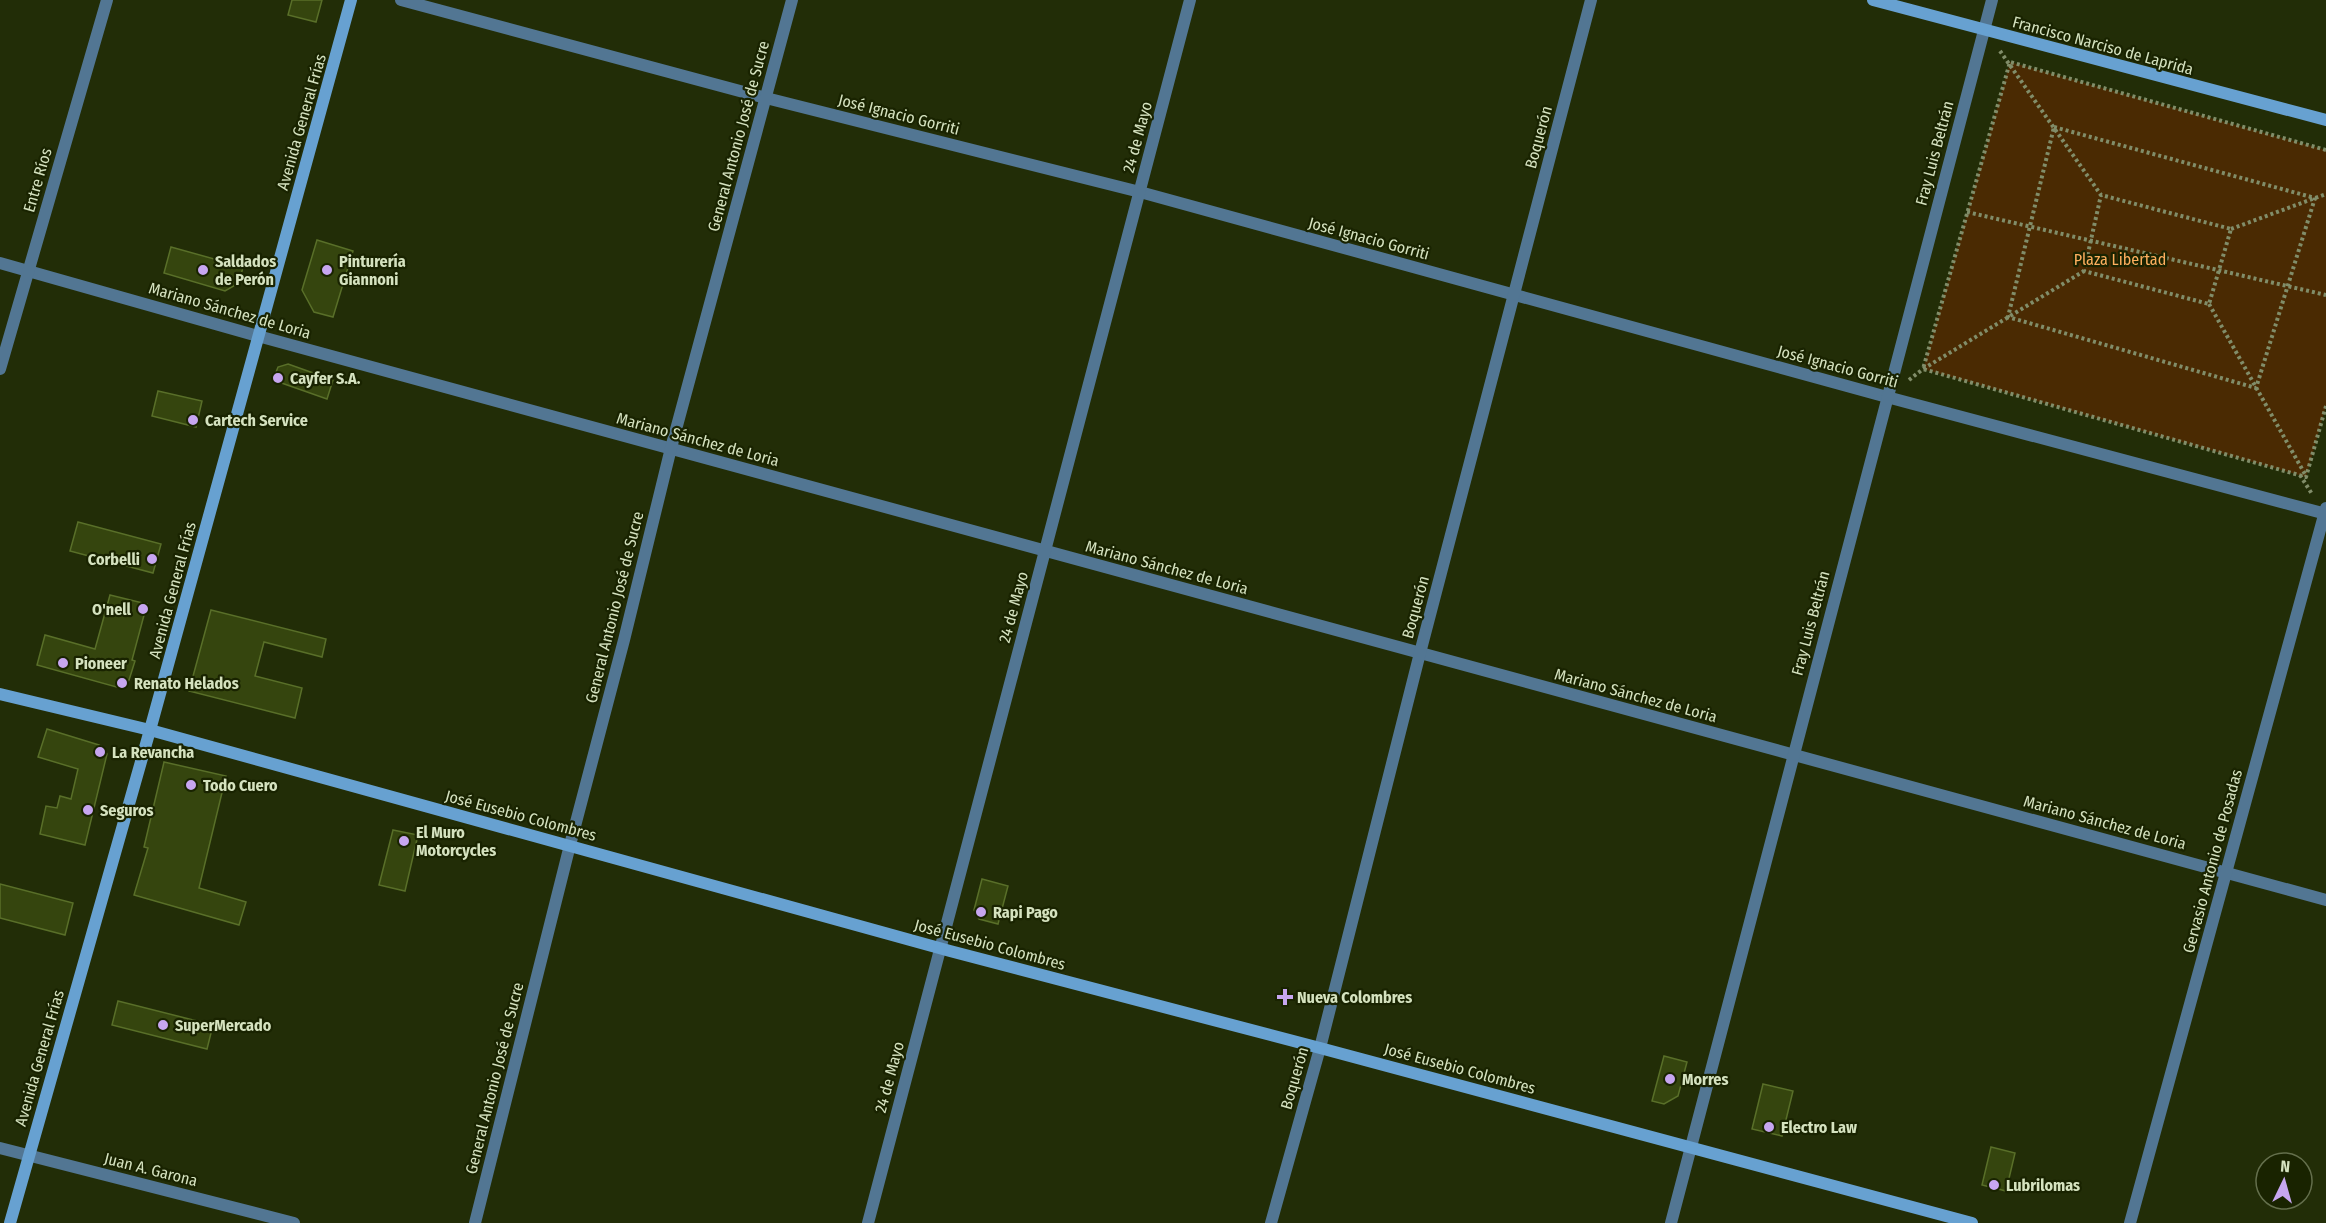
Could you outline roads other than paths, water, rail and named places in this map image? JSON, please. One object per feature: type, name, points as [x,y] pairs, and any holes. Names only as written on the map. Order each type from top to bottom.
[{"type":"street","name":"Entre Ríos","points":[[0,369],[107,0]]},
{"type":"street","name":"Avenida General Frías","points":[[10,1223],[150,730],[351,0]]},
{"type":"street","name":"José Ignacio Gorriti","points":[[402,0],[766,98],[1140,192],[1887,397],[2326,512]]},
{"type":"street","name":"General Antonio José de Sucre","points":[[475,1223],[671,448],[792,0]]},
{"type":"street","name":"24 de Mayo","points":[[868,1223],[1190,0]]},
{"type":"street","name":"Boquerón","points":[[1270,1223],[1320,1048],[1420,653],[1591,0]]},
{"type":"street","name":"Francisco Narciso de Laprida","points":[[1873,0],[2326,120]]},
{"type":"street","name":"Fray Luis Beltrán","points":[[1671,1223],[1992,0]]},
{"type":"street","name":"Mariano Sánchez de Loria","points":[[0,263],[258,336],[2326,900]]},
{"type":"street","name":"Gervasio Antonio de Posadas","points":[[2130,1223],[2326,512]]},
{"type":"street","name":"José Eusebio Colombres","points":[[0,694],[150,730],[941,949],[1972,1223]]},
{"type":"street","name":"Juan A. Garona","points":[[0,1148],[294,1223]]},
{"type":"place","name":"Saldados de Perón","points":[[203,270]]},
{"type":"place","name":"Pinturería Giannoni","points":[[327,270]]},
{"type":"place","name":"Cayfer S.A.","points":[[278,378]]},
{"type":"place","name":"Cartech Service","points":[[193,420]]},
{"type":"place","name":"Corbelli","points":[[152,559]]},
{"type":"place","name":"O'nell","points":[[143,609]]},
{"type":"place","name":"Pioneer","points":[[63,663]]},
{"type":"place","name":"Renato Helados","points":[[122,683]]},
{"type":"place","name":"La Revancha","points":[[100,752]]},
{"type":"place","name":"Todo Cuero","points":[[191,785]]},
{"type":"place","name":"Seguros","points":[[88,810]]},
{"type":"place","name":"El Muro Motorcycles","points":[[404,841]]},
{"type":"place","name":"Rapi Pago","points":[[981,912]]},
{"type":"place","name":"Nueva Colombres","points":[[1285,997]]},
{"type":"place","name":"SuperMercado","points":[[163,1025]]},
{"type":"place","name":"Morres","points":[[1670,1079]]},
{"type":"place","name":"Electro Law","points":[[1769,1127]]},
{"type":"place","name":"Lubrilomas","points":[[1994,1185]]},
{"type":"park label","name":"Plaza Libertad","points":[[2120,259]]}]
